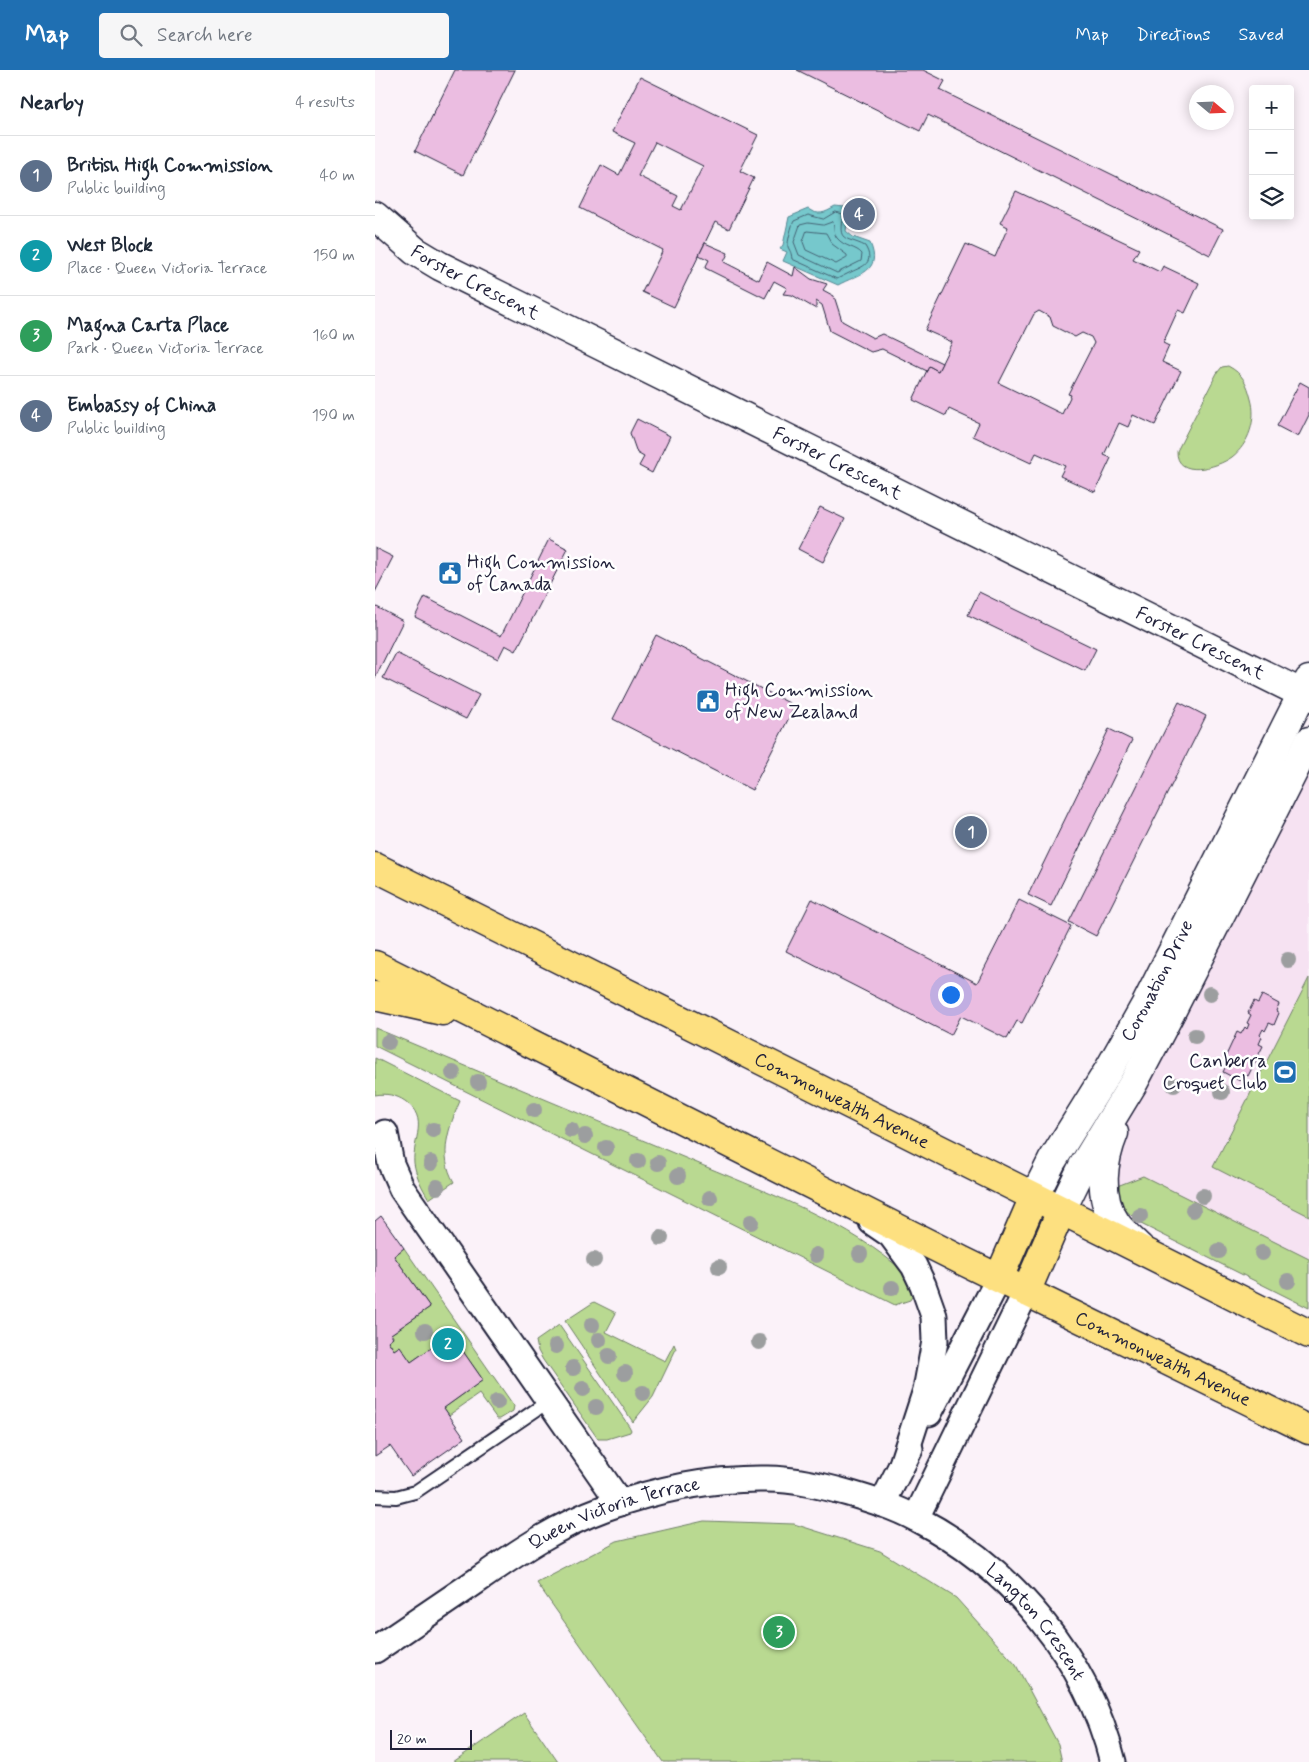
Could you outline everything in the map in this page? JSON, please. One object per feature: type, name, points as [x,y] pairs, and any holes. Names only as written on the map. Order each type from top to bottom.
[{"type":"highway","name":"Commonwealth Avenue","points":[[375,867],[1309,1334]]},
{"type":"highway","name":"Commonwealth Avenue","points":[[375,965],[1026,1292],[1309,1430]]},
{"type":"highway","points":[[375,996],[481,1019]]},
{"type":"highway","name":"Coronation Drive","points":[[999,1278],[1034,1197]]},
{"type":"highway","name":"Coronation Drive","points":[[1026,1292],[1061,1211]]},
{"type":"street","name":"Forster Crescent","points":[[375,216],[415,251],[440,266],[1307,690]]},
{"type":"street","name":"Coronation Drive","points":[[1034,1197],[1053,1161],[1146,1004],[1307,690]]},
{"type":"street","name":"Coronation Drive","points":[[1061,1211],[1083,1166],[1134,1082],[1309,741]]},
{"type":"street","points":[[1134,1082],[1109,1145],[1104,1167],[1104,1186],[1106,1205],[1116,1223],[1143,1251]]},
{"type":"street","points":[[385,1133],[391,1164],[402,1188],[620,1503]]},
{"type":"street","points":[[831,1194],[891,1235],[914,1266],[934,1316],[935,1341],[925,1390],[903,1464]]},
{"type":"street","points":[[882,1504],[999,1278]]},
{"type":"street","points":[[916,1518],[1026,1292]]},
{"type":"street","name":"Queen Victoria Terrace","points":[[375,1650],[533,1543],[577,1519],[657,1492],[692,1484],[767,1479],[815,1485],[882,1504],[916,1518]]},
{"type":"street","name":"Langton Crescent","points":[[916,1518],[960,1545],[992,1569],[1015,1590],[1046,1626],[1071,1663],[1088,1694],[1100,1721],[1113,1762]]},
{"type":"lane","points":[[375,1496],[395,1497],[415,1492],[549,1401]]},
{"type":"shaded area","points":[[1309,771],[1309,1308],[1144,1226],[1130,1216],[1113,1192],[1120,1135]]},
{"type":"green space","points":[[1228,366],[1237,372],[1248,388],[1253,407],[1250,431],[1243,445],[1232,457],[1217,465],[1199,469],[1190,468],[1178,460],[1177,451],[1217,373],[1222,367]]},
{"type":"green space","name":"Canberra Croquet Club","points":[[1309,978],[1309,1216],[1213,1167]]},
{"type":"green space","points":[[375,1028],[797,1205],[848,1232],[896,1265],[904,1274],[914,1293],[910,1300],[895,1305],[375,1046]]},
{"type":"green space","points":[[375,1058],[460,1101],[449,1131],[446,1151],[449,1172],[454,1182],[429,1199],[416,1173],[414,1163],[418,1130],[417,1115],[405,1101],[398,1097],[387,1094],[375,1095]]},
{"type":"green space","points":[[1143,1176],[1309,1259],[1309,1308],[1141,1224],[1122,1207],[1112,1188]]},
{"type":"green space","points":[[404,1248],[514,1406],[513,1411],[500,1419],[497,1419],[479,1394],[449,1415],[444,1408],[483,1380],[451,1334],[411,1362],[400,1347],[394,1350],[388,1341],[393,1337],[391,1334],[430,1307],[394,1256]]},
{"type":"green space","points":[[594,1302],[616,1313],[606,1332],[665,1361],[674,1344],[676,1349],[653,1397],[633,1422],[565,1321]]},
{"type":"green space","points":[[559,1325],[629,1426],[630,1432],[607,1439],[598,1439],[543,1360],[538,1351],[536,1341]]},
{"type":"green space","points":[[704,1521],[794,1524],[880,1551],[956,1598],[1016,1665],[1058,1744],[1062,1762],[663,1762],[537,1583],[617,1541]]},
{"type":"green space","points":[[524,1713],[558,1762],[453,1762]]},
{"type":"water","points":[[835,207],[845,208],[849,213],[846,231],[853,237],[870,243],[873,253],[871,266],[866,271],[838,285],[783,261],[787,252],[780,249],[783,245],[789,217],[808,209],[821,213]]},
{"type":"building","points":[[455,70],[515,70],[463,175],[415,151]]},
{"type":"building","points":[[797,70],[923,70],[945,81],[940,90],[1223,229],[1210,255],[928,115],[920,131]]},
{"type":"building","points":[[640,77],[758,135],[740,171],[754,178],[729,229],[715,222],[674,307],[642,292],[663,250],[580,208],[601,165],[619,175],[635,143],[612,132]],"holes":[[[655,142],[703,166],[681,210],[673,206],[678,196],[638,176]]]},
{"type":"building","points":[[1016,191],[1139,249],[1133,259],[1160,272],[1163,266],[1199,283],[1185,313],[1178,310],[1163,343],[1169,346],[1162,362],[1181,371],[1155,425],[1133,415],[1128,427],[1119,423],[1104,455],[1111,458],[1095,492],[1060,476],[1065,466],[1036,453],[1031,463],[973,436],[979,423],[949,409],[946,416],[913,400],[929,366],[938,371],[952,342],[925,330],[966,244],[995,257],[1008,227],[1000,223]],"holes":[[[1039,311],[1050,317],[1053,326],[1075,337],[1082,333],[1091,337],[1094,343],[1068,394],[1071,395],[1062,414],[999,383],[1034,314]]]},
{"type":"building","points":[[705,243],[728,253],[724,262],[759,280],[767,262],[793,276],[795,267],[811,279],[827,284],[823,290],[834,296],[842,321],[873,338],[882,334],[942,363],[938,371],[929,366],[927,371],[882,349],[871,352],[830,331],[822,305],[816,301],[816,309],[792,295],[783,294],[787,288],[774,281],[765,298],[705,268],[709,260],[699,255]]},
{"type":"building","points":[[1300,382],[1309,387],[1309,415],[1298,437],[1277,426]]},
{"type":"building","points":[[637,419],[670,436],[652,473],[639,466],[644,457],[637,453],[630,433]]},
{"type":"building","points":[[820,507],[845,519],[823,562],[798,549]]},
{"type":"building","points":[[549,539],[568,549],[516,651],[505,645],[498,659],[415,617],[425,597],[501,636]]},
{"type":"building","points":[[375,548],[393,557],[375,592]]},
{"type":"building","points":[[979,592],[1096,649],[1085,671],[968,615]]},
{"type":"building","points":[[375,606],[403,621],[375,678]]},
{"type":"building","points":[[656,635],[795,706],[752,790],[613,719]]},
{"type":"building","points":[[396,653],[479,695],[466,719],[383,678]]},
{"type":"building","points":[[1179,702],[1206,716],[1096,936],[1069,922]]},
{"type":"building","points":[[1109,729],[1132,740],[1051,906],[1028,895]]},
{"type":"building","points":[[812,899],[977,983],[1019,900],[1071,926],[1022,1023],[1017,1021],[1007,1039],[961,1016],[951,1035],[786,951]]},
{"type":"building","points":[[1262,995],[1279,1004],[1276,1011],[1279,1013],[1274,1025],[1269,1023],[1265,1031],[1263,1029],[1259,1044],[1263,1046],[1248,1076],[1244,1074],[1240,1081],[1223,1072],[1227,1064],[1223,1062],[1237,1032],[1241,1034],[1245,1027],[1247,1029],[1249,1024],[1247,1023],[1251,1015],[1248,1013],[1254,1001],[1258,1003]]},
{"type":"building","points":[[381,1216],[404,1248],[394,1256],[430,1307],[391,1334],[393,1337],[388,1341],[394,1350],[400,1346],[411,1362],[451,1334],[483,1380],[444,1408],[465,1438],[411,1476],[390,1446],[375,1456],[375,1221]]},
{"type":"place","name":"Embassy of China","points":[[859,214]]},
{"type":"place","name":"High Commission of Canada","points":[[450,573]]},
{"type":"place","name":"High Commission of New Zealand","points":[[708,701]]},
{"type":"place","name":"British High Commission","points":[[971,832]]},
{"type":"place","name":"Canberra Croquet Club","points":[[1285,1072]]},
{"type":"place","name":"West Block","points":[[448,1344]]},
{"type":"place","name":"Magna Carta Place","points":[[779,1632]]}]
